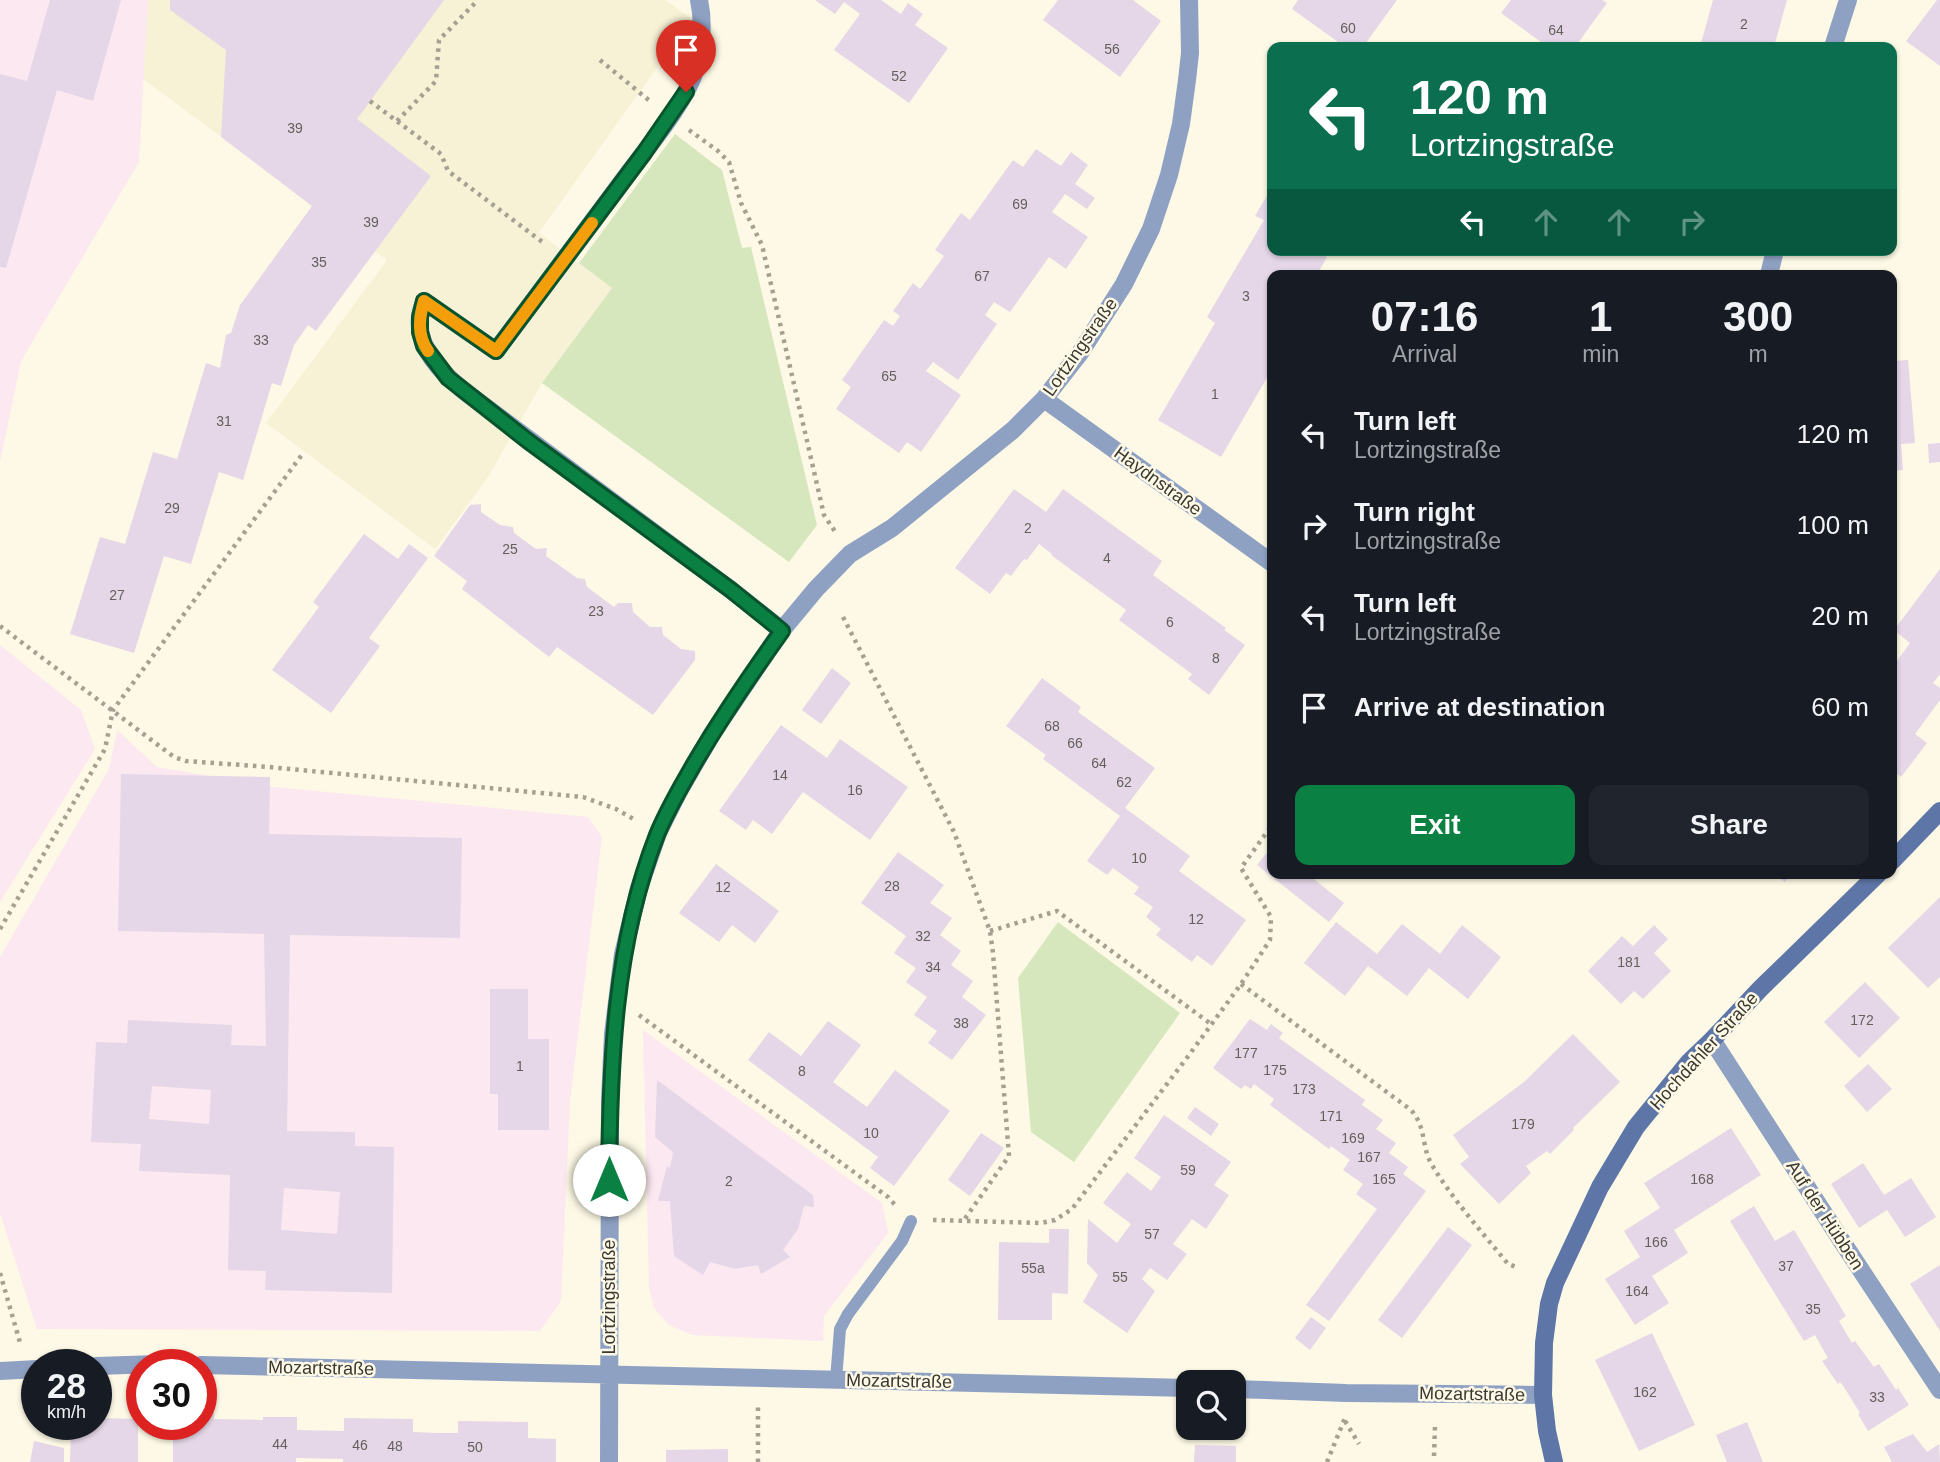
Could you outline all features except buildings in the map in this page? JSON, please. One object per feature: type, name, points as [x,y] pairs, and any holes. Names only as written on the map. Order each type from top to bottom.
[{"type":"main road","points":[[1897,856],[1940,811]]},
{"type":"main road","name":"Hochdahler Straße","points":[[1554,1462],[1546,1431],[1543,1395],[1544,1343],[1549,1304],[1555,1283],[1600,1187],[1636,1127],[1689,1062],[1873,879]]},
{"type":"street","points":[[699,0],[703,19],[701,40],[695,70],[686,92],[496,351],[424,301],[420,332],[424,346],[448,378],[782,631]]},
{"type":"street","name":"Lortzingstraße","points":[[609,1375],[610,1100],[613,1034],[624,954],[639,888],[663,823],[712,734],[782,631],[816,589],[850,554],[892,528],[1013,430],[1044,399],[1080,354],[1124,284],[1151,229],[1169,175],[1181,124],[1190,53],[1189,0]]},
{"type":"street","points":[[1834,42],[1847,0]]},
{"type":"street","name":"Haydnstraße","points":[[1044,399],[1267,559]]},
{"type":"street","name":"Auf der Hübben","points":[[1712,1040],[1940,1390]]},
{"type":"street","name":"Mozartstraße","points":[[217,1365],[1176,1388]]},
{"type":"street","points":[[0,1371],[21,1369]]},
{"type":"street","points":[[609,1375],[609,1462]]},
{"type":"street","name":"Mozartstraße","points":[[1246,1389],[1543,1395]]},
{"type":"lane","points":[[836,1380],[840,1329],[902,1241],[911,1221]]},
{"type":"path","points":[[397,121],[436,81],[439,40],[478,0]]},
{"type":"path","points":[[600,60],[729,162],[741,202],[762,245],[824,515],[850,554]]},
{"type":"path","points":[[370,101],[441,154],[448,171],[551,248]]},
{"type":"path","points":[[0,929],[105,749],[113,710],[304,452]]},
{"type":"path","points":[[843,617],[954,832],[990,931],[1009,1156],[964,1220]]},
{"type":"path","points":[[0,626],[174,757],[186,761],[559,794],[583,797],[616,809]]},
{"type":"path","points":[[636,1013],[888,1197],[911,1221],[935,1219],[1041,1223],[1055,1220],[1072,1209],[1241,984],[1270,940],[1271,916],[1241,868],[1267,832]]},
{"type":"path","points":[[990,931],[1057,911],[1211,1024]]},
{"type":"path","points":[[1241,984],[1411,1110],[1419,1119],[1430,1162],[1508,1264],[1516,1267]]},
{"type":"path","points":[[0,1273],[22,1345]]},
{"type":"path","points":[[1327,1462],[1345,1420],[1346,1393]]},
{"type":"path","points":[[758,1403],[758,1462]]},
{"type":"path","points":[[1345,1420],[1359,1444]]},
{"type":"path","points":[[1434,1456],[1435,1424]]},
{"type":"shaded area","points":[[0,0],[148,0],[139,162],[21,361],[0,462]]},
{"type":"shaded area","points":[[148,0],[665,0],[692,19],[539,233],[612,288],[542,383],[488,477],[435,549],[266,423],[387,260],[143,79]]},
{"type":"shaded area","points":[[0,645],[81,710],[95,749],[0,902]]},
{"type":"shaded area","points":[[117,730],[157,767],[274,787],[588,817],[602,837],[570,1101],[561,1301],[540,1331],[37,1329],[0,1213],[0,957],[109,769]]},
{"type":"shaded area","points":[[643,1030],[882,1203],[888,1233],[824,1316],[823,1341],[692,1335],[669,1325],[654,1308],[649,1287]]},
{"type":"green space","points":[[675,134],[722,170],[742,248],[751,247],[817,525],[789,562],[542,383],[612,288],[579,263]]},
{"type":"green space","points":[[1058,922],[1180,1013],[1074,1162],[1031,1132],[1018,978]]},
{"type":"slow traffic","points":[[428,351],[420,332],[424,301],[496,351],[592,223]]},
{"type":"route","points":[[609,1180],[613,1034],[624,954],[639,888],[658,833],[679,791],[712,734],[782,631],[448,378],[424,346],[420,317],[424,301],[496,351],[644,153],[686,92]]}]
